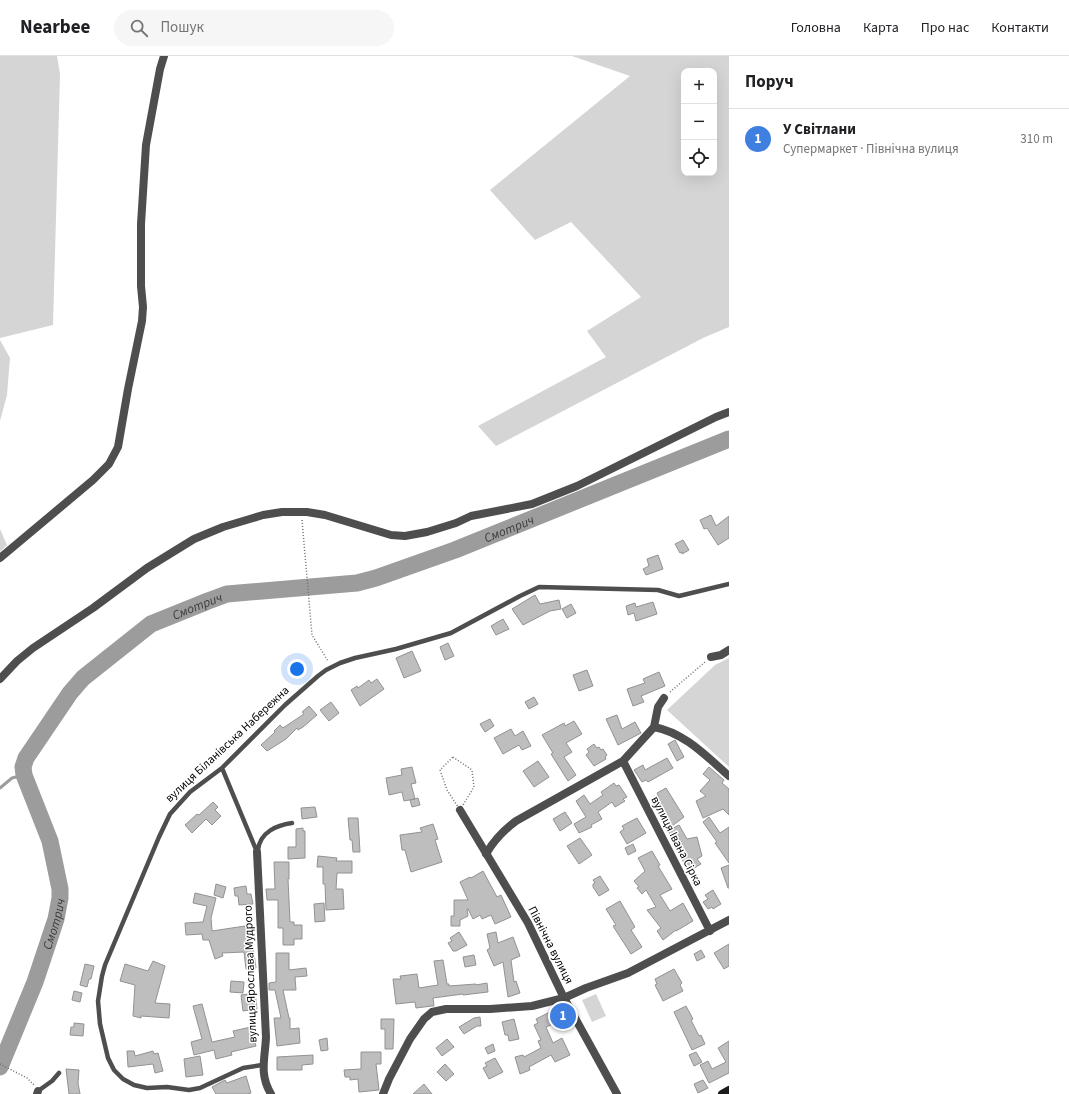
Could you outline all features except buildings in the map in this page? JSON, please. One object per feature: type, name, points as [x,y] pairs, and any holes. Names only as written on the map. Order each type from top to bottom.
[{"type":"street","points":[[0,558],[93,480],[109,464],[118,447],[144,307],[141,286],[141,224],[146,145],[160,69],[164,56]]},
{"type":"street","points":[[0,679],[17,661],[33,648],[93,608],[148,568],[183,545],[223,526],[263,515],[282,512],[301,512],[325,515],[390,535],[405,536],[427,532],[456,523],[471,516],[532,504],[577,486],[729,412]]},
{"type":"street","points":[[711,658],[721,655],[729,650]]},
{"type":"street","points":[[486,854],[493,842],[504,830],[516,821],[623,761],[654,728],[658,707],[664,698]]},
{"type":"street","points":[[654,728],[666,730],[677,735],[699,749],[729,776]]},
{"type":"street","name":"вулиця Івана Сірка","points":[[623,761],[710,931]]},
{"type":"street","name":"Північна вулиця","points":[[460,810],[528,923],[564,998],[617,1094]]},
{"type":"street","name":"вулиця Ярослава Мудрого","points":[[258,852],[266,1037],[262,1065],[266,1086],[271,1094]]},
{"type":"street","points":[[382,1094],[388,1079],[410,1039],[424,1019],[432,1012],[446,1009],[490,1009],[532,1006],[564,998],[586,988],[628,973],[729,920]]},
{"type":"street","points":[[722,1094],[729,1090]]},
{"type":"lane","name":"вулиця Біланівська Набережна","points":[[262,1065],[243,1068],[194,1089],[183,1089],[167,1087],[141,1087],[128,1083],[114,1070],[108,1058],[100,1024],[98,1001],[102,976],[166,822],[174,809],[190,792],[222,768],[285,706],[322,673],[332,667],[355,658],[396,649],[451,633],[539,587],[658,590],[679,596],[729,584]]},
{"type":"lane","points":[[222,768],[258,852]]},
{"type":"lane","points":[[258,852],[258,845],[261,839],[269,831],[279,826],[292,823]]},
{"type":"lane","points":[[38,1093],[52,1081],[58,1073]]},
{"type":"path","points":[[301,512],[312,635],[332,667]]},
{"type":"path","points":[[664,698],[711,658]]},
{"type":"path","points":[[453,757],[472,770],[474,787],[460,810],[447,790],[440,770],[453,757]]},
{"type":"path","points":[[0,1064],[31,1081],[38,1093]]},
{"type":"shaded area","points":[[0,56],[57,56],[60,74],[53,325],[0,338]]},
{"type":"shaded area","points":[[572,56],[729,56],[729,327],[703,338],[496,446],[478,426],[606,357],[587,331],[641,297],[571,222],[535,240],[490,190],[630,76]]},
{"type":"shaded area","points":[[0,340],[10,358],[7,395],[0,421]]},
{"type":"shaded area","points":[[0,529],[7,545],[0,552]]},
{"type":"shaded area","points":[[729,658],[729,767],[667,710],[715,665]]},
{"type":"shaded area","points":[[596,994],[606,1016],[592,1022],[582,1000]]},
{"type":"waterway","name":"Смотрич","points":[[0,1067],[35,982],[56,919],[60,898],[60,889],[50,841],[24,775],[23,767],[26,758],[70,693],[83,678],[151,624],[208,601],[227,594],[357,583],[376,578],[455,550],[729,439]]},
{"type":"waterway","points":[[0,788],[12,778],[24,775]]},
{"type":"place","name":"У Світлани","points":[[563,1016]]}]
